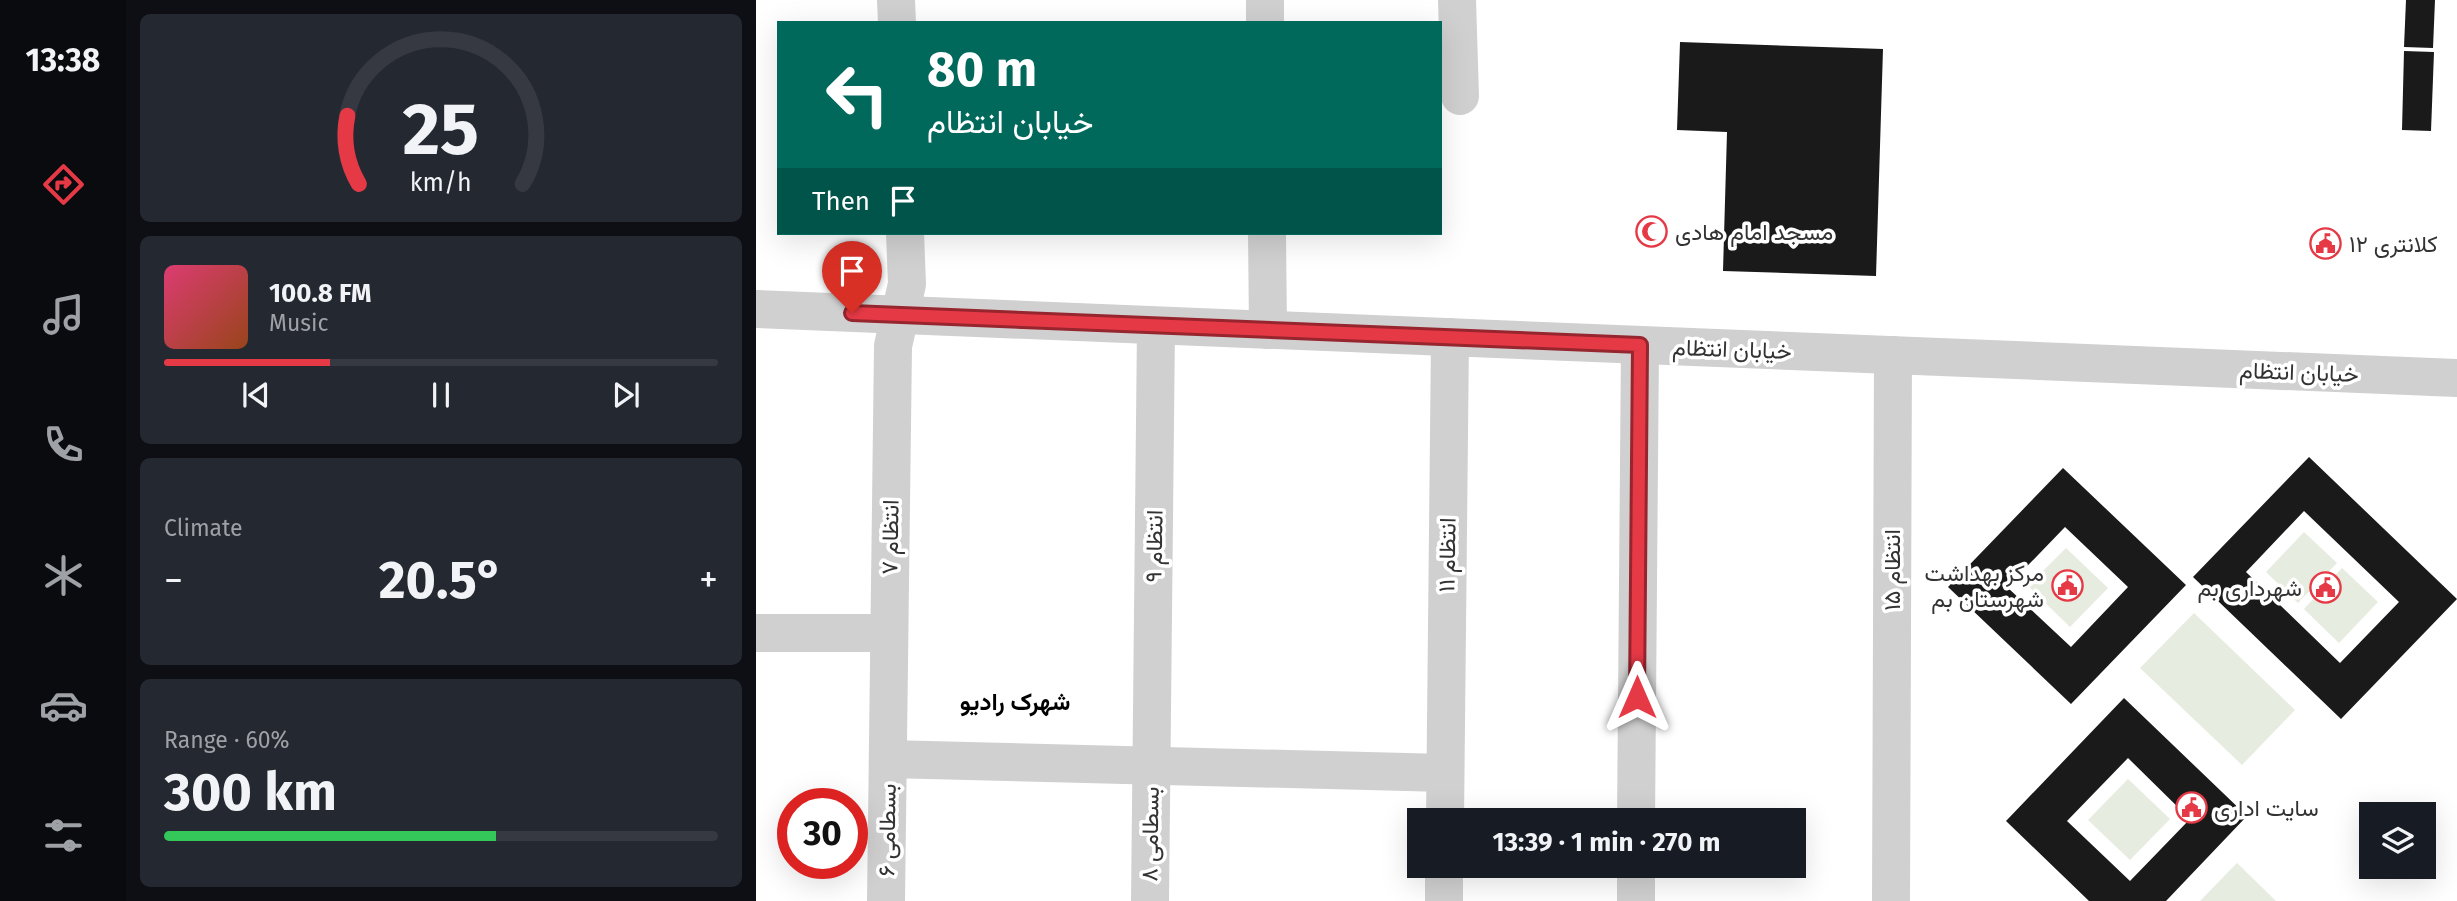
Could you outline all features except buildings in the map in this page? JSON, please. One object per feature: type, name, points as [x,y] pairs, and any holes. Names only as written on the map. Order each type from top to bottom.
[{"type":"street","points":[[896,0],[897,21]]},
{"type":"street","points":[[1265,0],[1265,21]]},
{"type":"street","points":[[1457,0],[1460,96]]},
{"type":"street","name":"انتظام ۷","points":[[888,760],[893,346],[907,284],[905,235]]},
{"type":"street","points":[[1267,235],[1268,330]]},
{"type":"street","name":"خیابان انتظام","points":[[756,309],[2457,378]]},
{"type":"street","name":"انتظام ۹","points":[[1151,766],[1156,326]]},
{"type":"street","name":"انتظام ۱۱","points":[[1445,808],[1450,337]]},
{"type":"street","points":[[1636,808],[1640,345]]},
{"type":"street","name":"انتظام ۱۵","points":[[1891,901],[1893,355]]},
{"type":"street","points":[[756,633],[889,633]]},
{"type":"street","points":[[888,760],[1445,773]]},
{"type":"street","name":"بسطامی ۶","points":[[886,901],[888,760]]},
{"type":"street","name":"بسطامی ۸","points":[[1150,901],[1151,766]]},
{"type":"street","points":[[1444,878],[1444,901]]},
{"type":"street","points":[[1636,878],[1636,901]]},
{"type":"shaded area","points":[[2304,532],[2337,563],[2298,603],[2266,572]]},
{"type":"shaded area","points":[[2066,548],[2108,588],[2070,627],[2028,586]]},
{"type":"shaded area","points":[[2342,568],[2378,602],[2339,643],[2304,609]]},
{"type":"shaded area","points":[[2194,613],[2295,710],[2242,765],[2140,668]]},
{"type":"shaded area","points":[[2128,779],[2170,819],[2130,860],[2088,820]]},
{"type":"shaded area","points":[[2237,863],[2276,901],[2200,901]]},
{"type":"place","name":"مسجد امام هادی","points":[[1652,232]]},
{"type":"place","name":"کلانتری ۱۲","points":[[2326,244]]},
{"type":"place","name":"مرکز بهداشت شهرستان بم","points":[[2067,586]]},
{"type":"place","name":"شهرداری بم","points":[[2325,588]]},
{"type":"place","name":"سایت اداری","points":[[2191,808]]},
{"type":"district","name":"شهرک رادیو","points":[[1015,702]]},
{"type":"route","points":[[852,313],[1640,345],[1637,697]]}]
